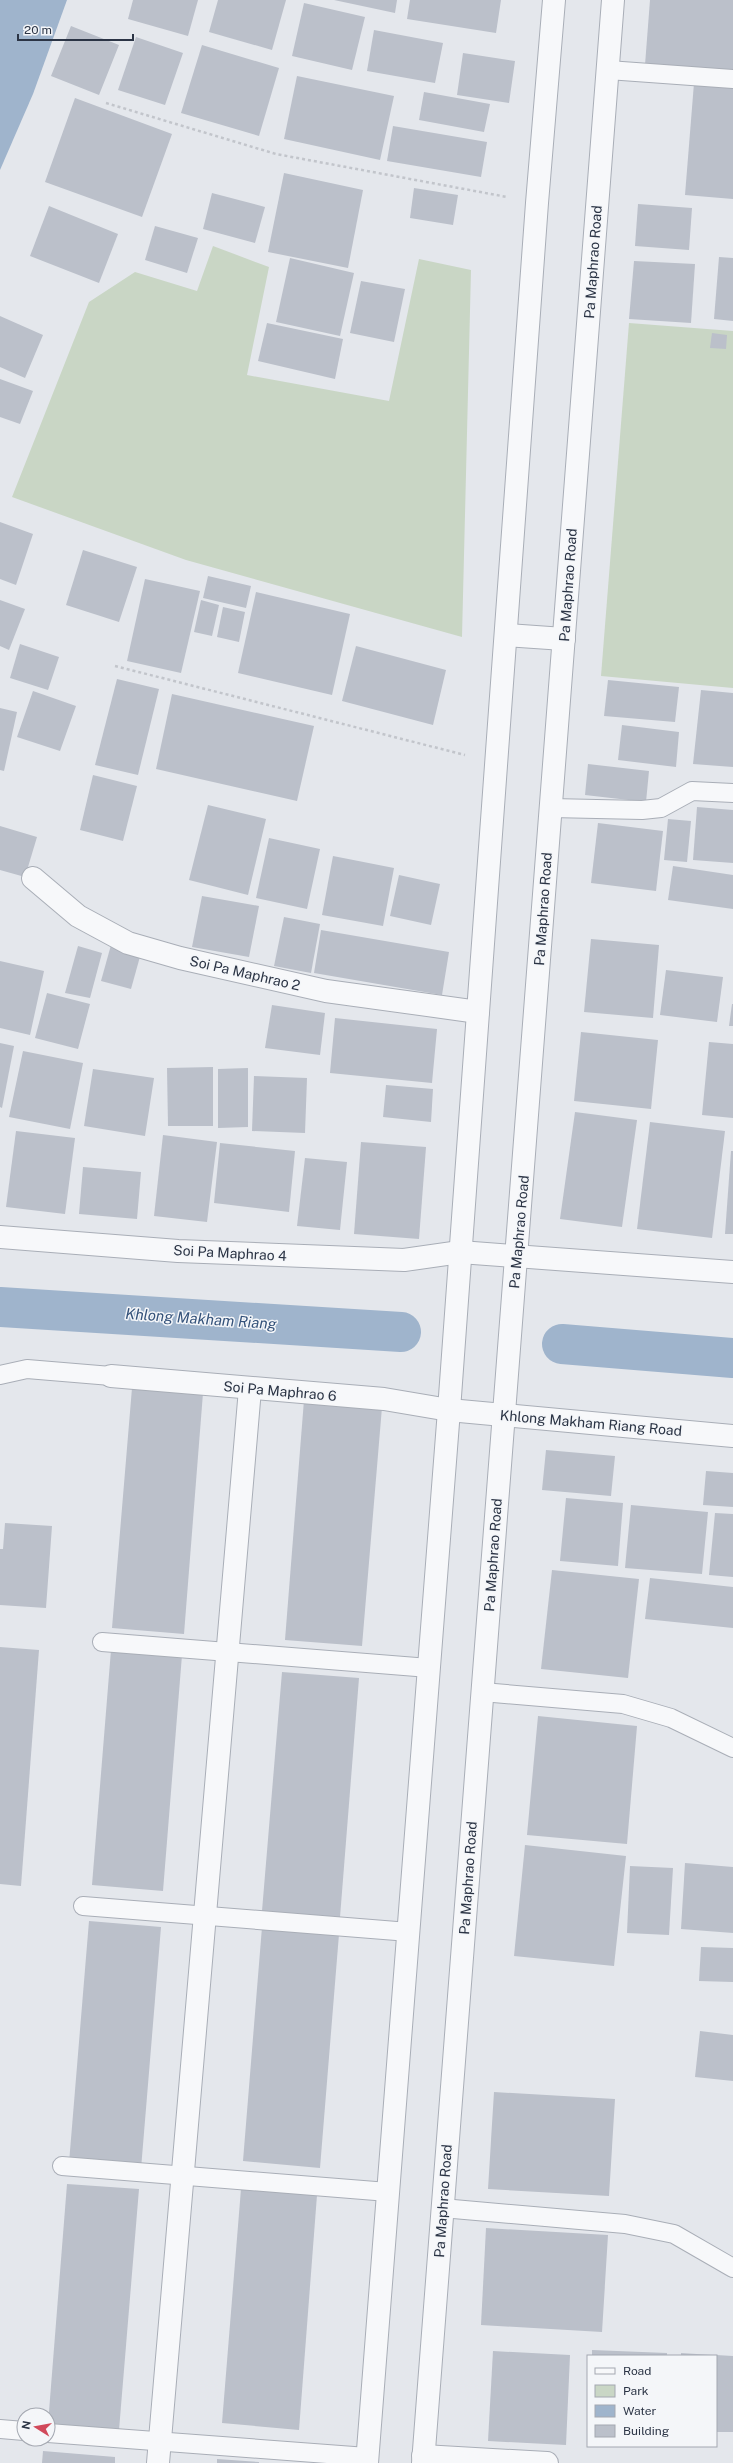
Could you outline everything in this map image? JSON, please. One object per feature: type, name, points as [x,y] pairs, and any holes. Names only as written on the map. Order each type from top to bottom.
[{"type":"street","points":[[367,2460],[449,1410],[536,203],[554,0]]},
{"type":"street","name":"Pa Maphrao Road","points":[[423,2460],[613,0]]},
{"type":"street","points":[[506,635],[564,640]]},
{"type":"street","name":"Soi Pa Maphrao 2","points":[[33,878],[78,916],[128,943],[180,958],[326,991],[478,1012]]},
{"type":"street","name":"Soi Pa Maphrao 4","points":[[0,1237],[178,1251],[404,1260],[460,1252]]},
{"type":"street","points":[[460,1252],[733,1272]]},
{"type":"street","name":"Soi Pa Maphrao 6","points":[[111,1376],[250,1389],[384,1399],[449,1410]]},
{"type":"street","points":[[158,2463],[250,1389]]},
{"type":"street","name":"Khlong Makham Riang Road","points":[[449,1410],[733,1436]]},
{"type":"street","points":[[423,2460],[546,2463]]},
{"type":"lane","points":[[608,70],[733,79]]},
{"type":"lane","points":[[551,808],[642,810],[661,808],[692,791],[733,792]]},
{"type":"lane","points":[[0,1375],[27,1369],[111,1376]]},
{"type":"lane","points":[[102,1642],[429,1668]]},
{"type":"lane","points":[[482,1692],[623,1704],[671,1718],[733,1748]]},
{"type":"lane","points":[[83,1906],[408,1932]]},
{"type":"lane","points":[[62,2166],[388,2192]]},
{"type":"lane","points":[[442,2208],[625,2224],[674,2234],[733,2268]]},
{"type":"lane","points":[[0,2429],[16,2430]]},
{"type":"lane","points":[[56,2434],[367,2460]]},
{"type":"path","points":[[106,103],[276,154],[536,203]]},
{"type":"path","points":[[115,666],[496,764]]},
{"type":"green space","points":[[213,246],[269,267],[247,375],[389,401],[419,259],[471,270],[462,637],[186,560],[12,497],[89,302],[135,272],[197,291]]},
{"type":"green space","points":[[629,323],[733,331],[733,688],[601,676]]},
{"type":"water","points":[[0,0],[67,0],[33,94],[0,170]]},
{"type":"building","points":[[133,0],[198,0],[188,36],[128,19]]},
{"type":"building","points":[[218,0],[286,0],[272,50],[209,32]]},
{"type":"building","points":[[334,0],[397,0],[395,13]]},
{"type":"building","points":[[410,0],[501,0],[496,33],[407,19]]},
{"type":"building","points":[[650,0],[733,0],[733,72],[645,65]]},
{"type":"building","points":[[304,3],[365,17],[352,70],[292,56]]},
{"type":"building","points":[[71,26],[119,45],[99,95],[51,76]]},
{"type":"building","points":[[374,30],[443,43],[435,83],[367,71]]},
{"type":"building","points":[[136,37],[183,53],[165,105],[118,90]]},
{"type":"building","points":[[202,45],[279,68],[259,136],[181,113]]},
{"type":"building","points":[[463,53],[515,61],[509,103],[457,95]]},
{"type":"building","points":[[297,76],[394,96],[380,160],[284,139]]},
{"type":"building","points":[[694,83],[733,87],[733,199],[685,195]]},
{"type":"building","points":[[424,92],[490,104],[484,132],[419,120]]},
{"type":"building","points":[[75,98],[172,134],[142,217],[45,182]]},
{"type":"building","points":[[393,126],[487,142],[481,177],[387,161]]},
{"type":"building","points":[[284,173],[363,190],[348,268],[268,252]]},
{"type":"building","points":[[414,188],[458,195],[453,225],[410,218]]},
{"type":"building","points":[[212,193],[265,207],[255,243],[203,229]]},
{"type":"building","points":[[638,204],[692,208],[689,250],[635,246]]},
{"type":"building","points":[[49,206],[118,234],[99,283],[30,256]]},
{"type":"building","points":[[155,226],[198,238],[187,273],[145,260]]},
{"type":"building","points":[[719,257],[733,258],[733,321],[714,319]]},
{"type":"building","points":[[290,258],[354,273],[340,336],[276,322]]},
{"type":"building","points":[[634,261],[695,264],[691,323],[629,319]]},
{"type":"building","points":[[361,281],[405,289],[394,342],[350,333]]},
{"type":"building","points":[[0,316],[43,335],[25,378],[0,367]]},
{"type":"building","points":[[267,323],[343,339],[335,379],[258,361]]},
{"type":"building","points":[[712,333],[727,335],[726,349],[710,348]]},
{"type":"building","points":[[0,379],[33,391],[20,424],[0,417]]},
{"type":"building","points":[[0,522],[33,534],[16,585],[0,579]]},
{"type":"building","points":[[83,550],[137,567],[119,622],[66,605]]},
{"type":"building","points":[[208,576],[251,586],[246,608],[203,598]]},
{"type":"building","points":[[145,579],[200,591],[181,673],[127,661]]},
{"type":"building","points":[[256,592],[350,614],[332,695],[238,673]]},
{"type":"building","points":[[0,600],[25,609],[9,650],[0,646]]},
{"type":"building","points":[[201,600],[219,605],[212,636],[194,632]]},
{"type":"building","points":[[223,607],[245,612],[239,642],[217,637]]},
{"type":"building","points":[[20,644],[59,657],[48,690],[10,678]]},
{"type":"building","points":[[356,646],[446,670],[433,725],[342,701]]},
{"type":"building","points":[[117,679],[159,689],[138,775],[95,765]]},
{"type":"building","points":[[608,680],[679,687],[675,722],[604,716]]},
{"type":"building","points":[[701,690],[733,693],[733,767],[693,764]]},
{"type":"building","points":[[33,691],[76,706],[60,751],[17,737]]},
{"type":"building","points":[[172,694],[314,726],[297,801],[156,769]]},
{"type":"building","points":[[0,708],[17,712],[4,771],[0,770]]},
{"type":"building","points":[[622,725],[679,732],[676,767],[618,760]]},
{"type":"building","points":[[588,764],[649,771],[646,802],[585,795]]},
{"type":"building","points":[[93,775],[137,786],[123,841],[80,830]]},
{"type":"building","points":[[208,805],[266,819],[248,895],[189,880]]},
{"type":"building","points":[[697,807],[733,810],[733,863],[693,860]]},
{"type":"building","points":[[668,819],[691,821],[687,862],[664,860]]},
{"type":"building","points":[[598,823],[663,831],[656,891],[591,883]]},
{"type":"building","points":[[0,826],[37,837],[25,877],[0,870]]},
{"type":"building","points":[[269,838],[320,849],[307,909],[256,898]]},
{"type":"building","points":[[333,856],[394,868],[383,926],[322,915]]},
{"type":"building","points":[[673,866],[733,875],[733,909],[668,900]]},
{"type":"building","points":[[399,875],[440,884],[431,925],[390,916]]},
{"type":"building","points":[[202,896],[259,906],[249,957],[192,947]]},
{"type":"building","points":[[284,917],[320,924],[311,973],[274,966]]},
{"type":"building","points":[[321,930],[449,952],[442,995],[314,973]]},
{"type":"building","points":[[591,939],[659,945],[653,1018],[584,1012]]},
{"type":"building","points":[[111,945],[141,953],[131,989],[101,981]]},
{"type":"building","points":[[78,946],[102,953],[90,998],[65,993]]},
{"type":"building","points":[[0,961],[44,971],[30,1035],[0,1028]]},
{"type":"building","points":[[666,970],[723,977],[717,1022],[660,1015]]},
{"type":"building","points":[[47,993],[90,1004],[78,1049],[35,1038]]},
{"type":"building","points":[[732,1004],[733,1026],[729,1026]]},
{"type":"building","points":[[272,1005],[325,1013],[320,1055],[265,1048]]},
{"type":"building","points":[[335,1018],[437,1029],[432,1083],[330,1073]]},
{"type":"building","points":[[581,1032],[658,1040],[651,1109],[574,1101]]},
{"type":"building","points":[[709,1042],[733,1044],[733,1118],[702,1115]]},
{"type":"building","points":[[0,1043],[14,1046],[2,1108],[0,1107]]},
{"type":"building","points":[[23,1051],[83,1063],[70,1129],[9,1117]]},
{"type":"building","points":[[213,1067],[213,1126],[168,1126],[167,1068]]},
{"type":"building","points":[[248,1068],[248,1127],[218,1128],[218,1069]]},
{"type":"building","points":[[93,1069],[154,1078],[145,1136],[84,1126]]},
{"type":"building","points":[[254,1076],[307,1078],[305,1133],[252,1131]]},
{"type":"building","points":[[386,1085],[433,1089],[431,1122],[383,1117]]},
{"type":"building","points":[[575,1112],[637,1120],[622,1227],[560,1219]]},
{"type":"building","points":[[650,1122],[725,1131],[712,1238],[637,1229]]},
{"type":"building","points":[[16,1131],[75,1138],[65,1214],[6,1207]]},
{"type":"building","points":[[163,1135],[217,1142],[207,1222],[154,1216]]},
{"type":"building","points":[[361,1142],[426,1147],[419,1239],[354,1234]]},
{"type":"building","points":[[220,1143],[295,1151],[289,1212],[214,1203]]},
{"type":"building","points":[[731,1151],[733,1151],[733,1234],[725,1234]]},
{"type":"building","points":[[305,1158],[347,1162],[340,1230],[297,1226]]},
{"type":"building","points":[[83,1167],[141,1172],[137,1219],[79,1214]]},
{"type":"building","points":[[132,1388],[203,1393],[184,1634],[112,1628]]},
{"type":"building","points":[[304,1400],[382,1407],[362,1646],[285,1640]]},
{"type":"building","points":[[546,1450],[615,1456],[611,1496],[542,1490]]},
{"type":"building","points":[[706,1471],[733,1473],[733,1507],[703,1505]]},
{"type":"building","points":[[566,1498],[623,1503],[618,1566],[560,1561]]},
{"type":"building","points":[[631,1505],[708,1512],[702,1574],[625,1568]]},
{"type":"building","points":[[715,1513],[733,1514],[733,1577],[709,1575]]},
{"type":"building","points":[[5,1523],[52,1526],[46,1608],[0,1605],[0,1549],[3,1549]]},
{"type":"building","points":[[552,1570],[639,1579],[628,1678],[541,1669]]},
{"type":"building","points":[[650,1578],[733,1587],[733,1628],[645,1619]]},
{"type":"building","points":[[0,1647],[39,1650],[21,1886],[0,1884]]},
{"type":"building","points":[[111,1650],[182,1655],[163,1891],[92,1885]]},
{"type":"building","points":[[282,1672],[359,1678],[340,1917],[262,1911]]},
{"type":"building","points":[[538,1716],[637,1726],[627,1844],[527,1835]]},
{"type":"building","points":[[525,1845],[626,1856],[614,1966],[514,1956]]},
{"type":"building","points":[[685,1863],[733,1867],[733,1933],[681,1929]]},
{"type":"building","points":[[630,1866],[673,1868],[669,1935],[627,1933]]},
{"type":"building","points":[[89,1921],[161,1927],[141,2169],[69,2163]]},
{"type":"building","points":[[262,1927],[339,1934],[320,2168],[243,2161]]},
{"type":"building","points":[[701,1947],[733,1948],[733,1982],[699,1981]]},
{"type":"building","points":[[700,2031],[733,2035],[733,2081],[695,2077]]},
{"type":"building","points":[[494,2092],[615,2099],[609,2196],[488,2189]]},
{"type":"building","points":[[67,2184],[139,2189],[119,2430],[56,2425],[56,2407],[49,2407]]},
{"type":"building","points":[[241,2189],[317,2195],[299,2430],[222,2423]]},
{"type":"building","points":[[486,2228],[608,2235],[602,2332],[481,2325]]},
{"type":"building","points":[[592,2350],[667,2353],[667,2355],[592,2355]]},
{"type":"building","points":[[493,2351],[570,2355],[566,2445],[488,2441]]},
{"type":"building","points":[[681,2353],[712,2355],[681,2355]]},
{"type":"building","points":[[717,2355],[733,2356],[733,2432],[717,2432]]},
{"type":"building","points":[[43,2451],[115,2457],[115,2463],[42,2463]]},
{"type":"building","points":[[217,2459],[259,2462],[259,2463],[217,2463]]},
{"type":"waterway","name":"Khlong Makham Riang","points":[[0,1307],[401,1332]]},
{"type":"waterway","name":"Khlong Makham Riang","points":[[562,1344],[733,1358]]}]
